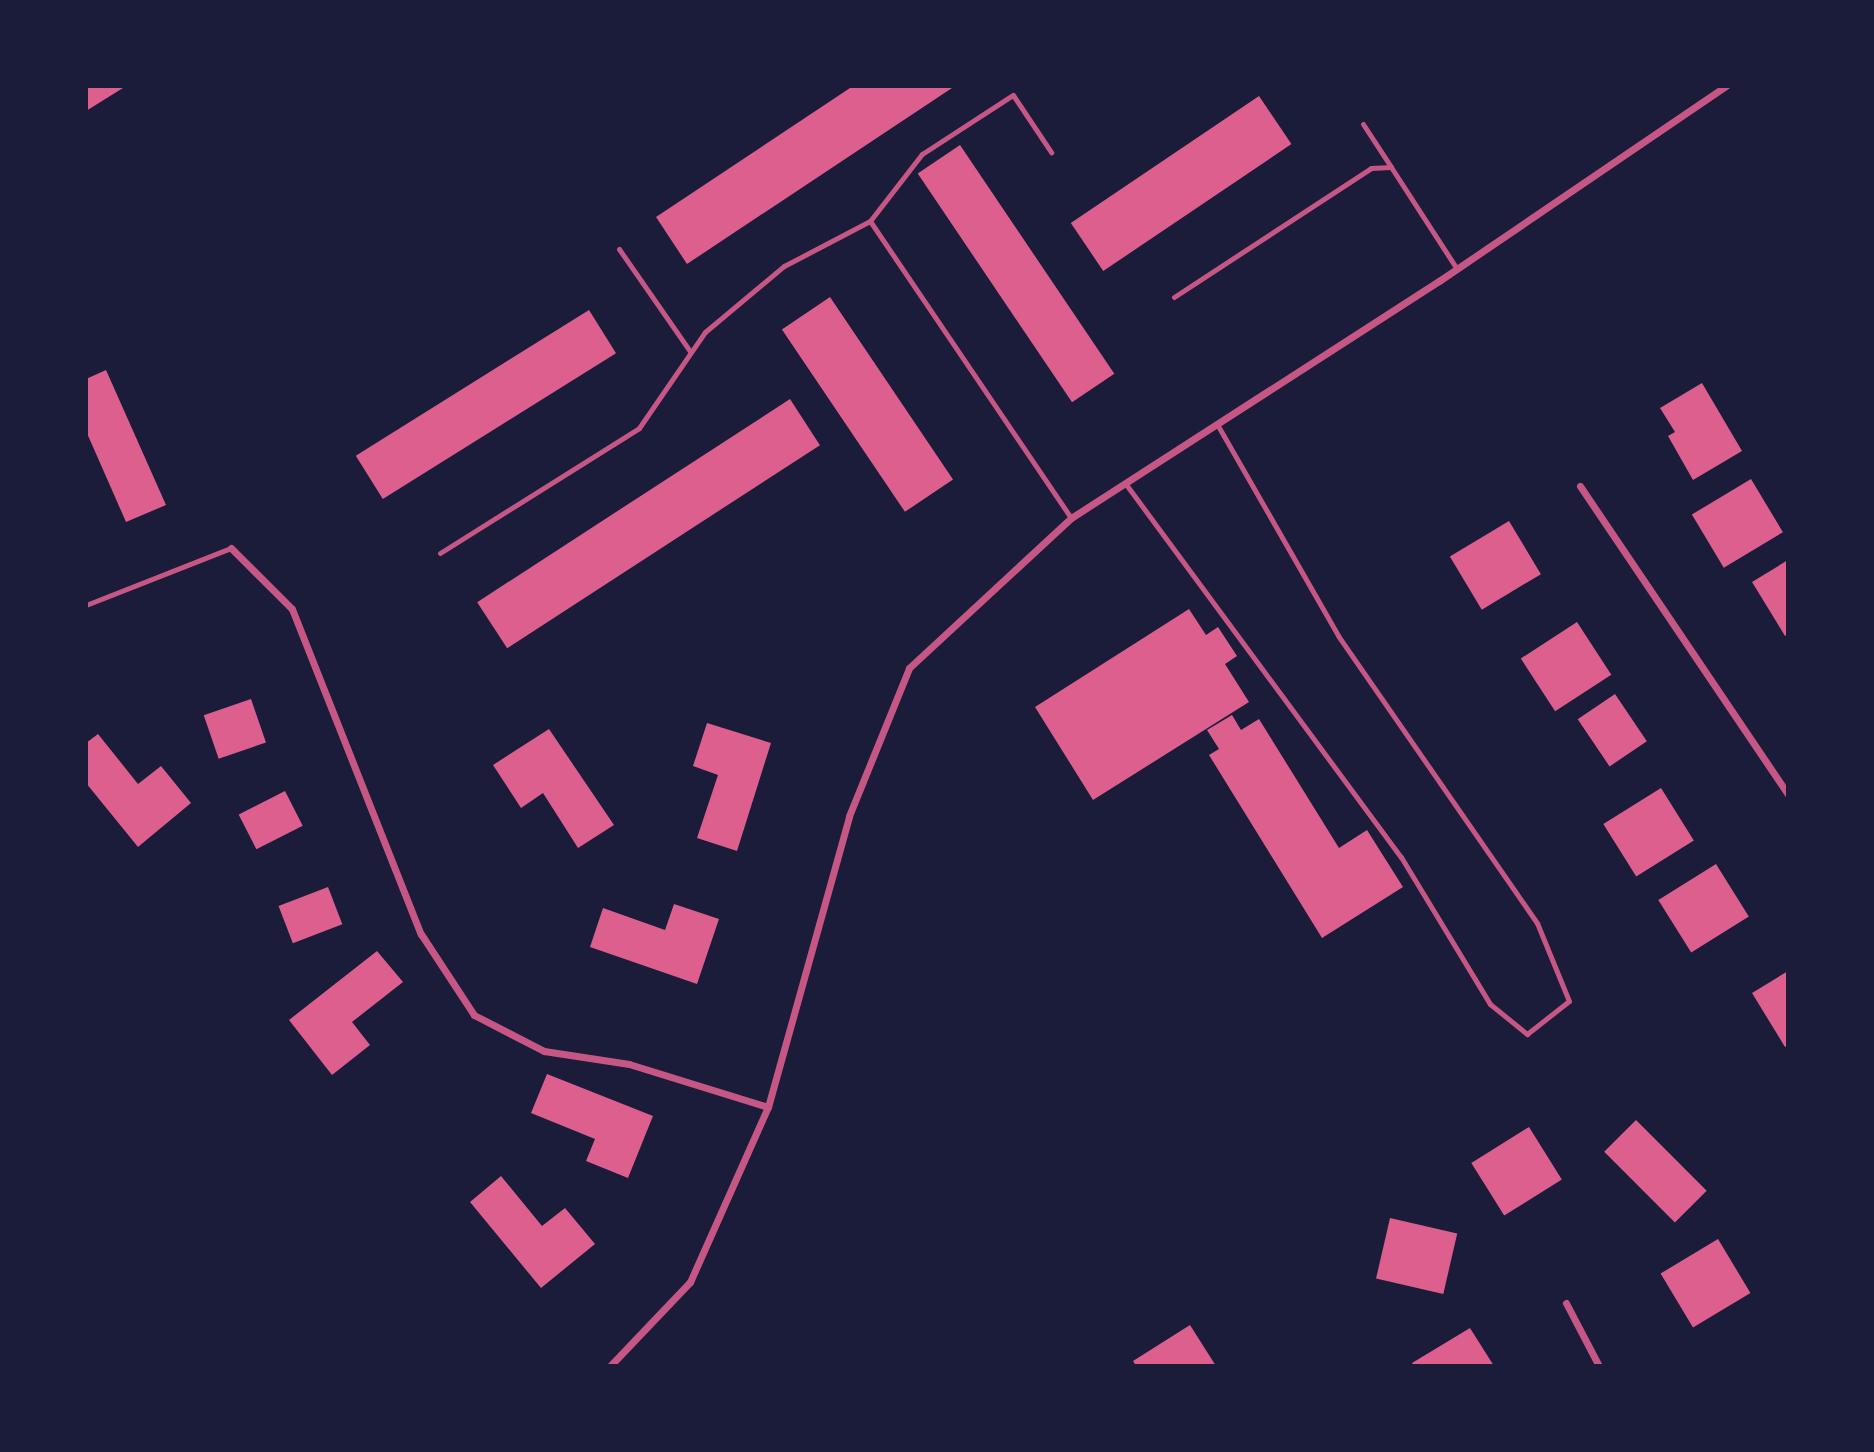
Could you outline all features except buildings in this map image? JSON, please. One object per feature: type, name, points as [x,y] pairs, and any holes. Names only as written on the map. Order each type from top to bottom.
[{"type":"street","points":[[610,1366],[690,1282],[768,1107],[849,816],[909,668],[1071,518],[1457,269],[1726,86]]},
{"type":"street","points":[[1580,486],[1788,793]]},
{"type":"street","points":[[231,548],[292,609],[421,934],[474,1015],[544,1051],[629,1064],[768,1107]]},
{"type":"street","points":[[1566,1303],[1599,1366]]},
{"type":"lane","points":[[440,553],[639,428],[705,332],[785,266],[870,221],[922,154],[1013,95],[1051,152]]},
{"type":"lane","points":[[1363,124],[1457,269]]},
{"type":"lane","points":[[1174,297],[1371,168],[1391,167]]},
{"type":"lane","points":[[870,221],[1071,518]]},
{"type":"lane","points":[[619,249],[690,351]]},
{"type":"lane","points":[[1125,483],[1401,857],[1490,1004],[1527,1034],[1569,1001],[1536,923],[1339,637],[1217,424]]},
{"type":"lane","points":[[86,605],[231,548]]}]
